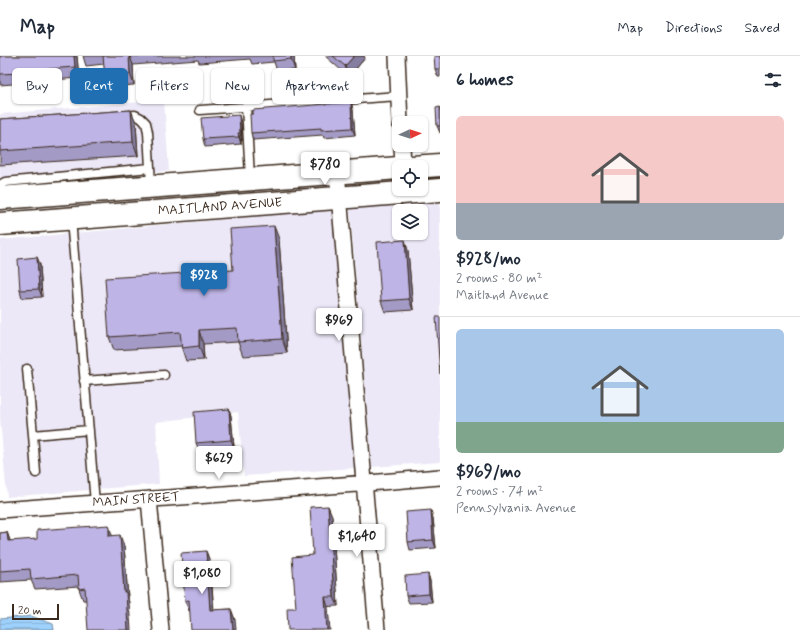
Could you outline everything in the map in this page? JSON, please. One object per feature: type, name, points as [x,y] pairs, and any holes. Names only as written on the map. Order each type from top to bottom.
[{"type":"main road","points":[[428,166],[440,165]]},
{"type":"main road","name":"MAITLAND AVENUE","points":[[0,198],[150,177],[250,179],[392,168]]},
{"type":"main road","name":"MAITLAND AVENUE","points":[[428,190],[440,190]]},
{"type":"main road","name":"MAITLAND AVENUE","points":[[0,224],[340,198],[392,192]]},
{"type":"street","points":[[397,56],[400,116]]},
{"type":"street","points":[[337,172],[377,630]]},
{"type":"street","name":"MAIN STREET","points":[[0,510],[364,484],[440,477]]},
{"type":"street","points":[[149,499],[161,630]]},
{"type":"lane","points":[[200,110],[399,96]]},
{"type":"lane","points":[[246,106],[250,179]]},
{"type":"lane","points":[[0,185],[4,182],[150,177],[148,132],[146,123],[135,115],[111,117]]},
{"type":"lane","points":[[71,219],[95,503]]},
{"type":"lane","points":[[27,369],[36,473]]},
{"type":"lane","points":[[84,381],[164,375]]},
{"type":"lane","points":[[33,436],[88,430]]},
{"type":"shaded area","points":[[128,103],[164,104],[169,171],[0,186],[0,114]]},
{"type":"shaded area","points":[[440,199],[440,462],[372,467],[350,208]]},
{"type":"shaded area","points":[[332,209],[354,468],[244,476],[238,412],[156,422],[159,484],[7,497],[0,419],[0,240]]},
{"type":"water","points":[[31,616],[53,624],[54,630],[0,630],[0,619]]},
{"type":"building","points":[[0,56],[74,56],[75,67],[12,68],[12,73],[0,74]]},
{"type":"building","points":[[103,56],[129,56],[130,74],[128,74],[128,68],[104,68]]},
{"type":"building","points":[[273,56],[291,56],[291,59],[273,61]]},
{"type":"building","points":[[333,56],[354,56],[345,66]]},
{"type":"building","points":[[434,56],[440,56],[440,69],[435,69]]},
{"type":"building","points":[[326,104],[351,104],[352,128],[321,130],[321,128],[251,133],[250,114],[253,114],[253,110]]},
{"type":"building","points":[[440,107],[440,126],[437,126],[436,108]]},
{"type":"building","points":[[131,110],[133,142],[0,151],[0,119]]},
{"type":"building","points":[[239,115],[239,137],[203,139],[201,118]]},
{"type":"building","points":[[274,226],[282,339],[238,342],[237,328],[199,330],[199,346],[182,348],[180,332],[109,337],[105,278],[233,270],[230,229]]},
{"type":"building","points":[[405,240],[409,299],[381,301],[377,242]]},
{"type":"building","points":[[37,257],[39,289],[20,290],[18,259]]},
{"type":"building","points":[[436,317],[440,317],[440,374]]},
{"type":"building","points":[[229,409],[231,440],[196,443],[194,412]]},
{"type":"building","points":[[328,506],[334,597],[325,597],[327,630],[288,630],[287,608],[296,608],[292,557],[313,555],[310,507]]},
{"type":"building","points":[[431,510],[433,540],[408,542],[406,512]]},
{"type":"building","points":[[109,525],[109,536],[120,535],[128,630],[88,630],[85,588],[79,589],[78,575],[31,579],[30,569],[0,571],[0,533],[7,532],[8,541],[37,539],[37,530]]},
{"type":"building","points":[[206,551],[210,610],[231,609],[233,630],[191,630],[189,600],[185,601],[181,553]]},
{"type":"building","points":[[428,574],[429,594],[406,596],[405,576]]}]
